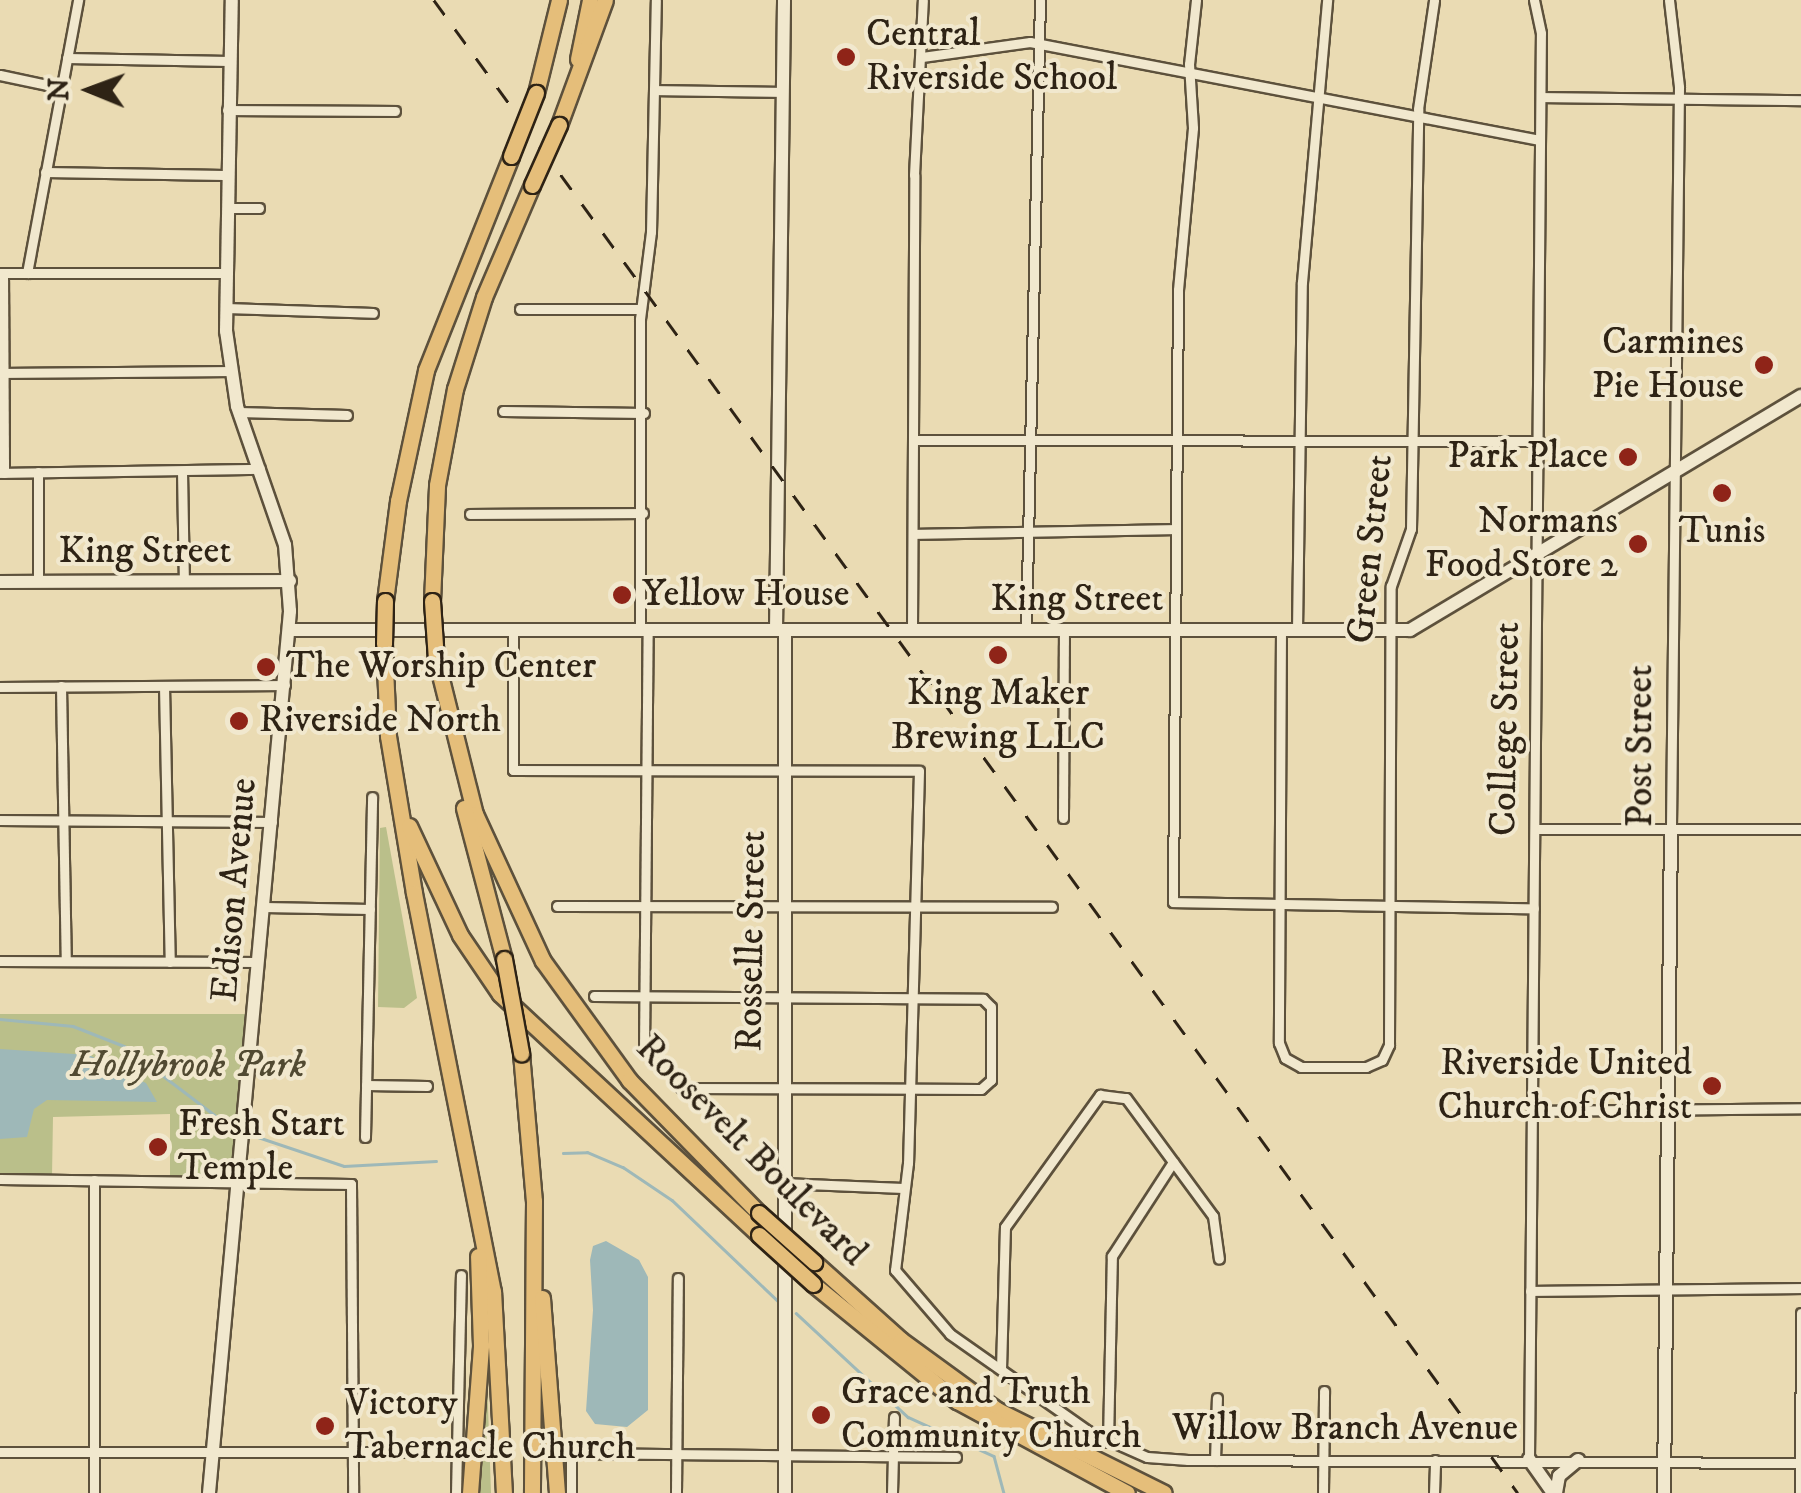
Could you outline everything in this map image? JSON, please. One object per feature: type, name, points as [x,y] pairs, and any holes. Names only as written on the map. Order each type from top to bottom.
[{"type":"highway","points":[[536,93],[550,0]]},
{"type":"highway","points":[[504,1493],[497,1322],[397,794],[384,644],[398,501],[426,370],[460,272],[536,93],[559,0]]},
{"type":"highway","points":[[559,125],[590,0]]},
{"type":"highway","points":[[557,1493],[534,1263],[521,1052],[504,959],[451,754],[436,659],[432,601],[437,484],[455,389],[484,296],[559,125],[605,0]]},
{"type":"highway","name":"Roosevelt Boulevard","points":[[436,659],[476,814],[543,962],[629,1080],[759,1213],[901,1340],[997,1410],[1164,1493]]},
{"type":"highway","name":"Roosevelt Boulevard","points":[[397,794],[460,935],[500,994],[759,1235],[956,1401],[1127,1493]]},
{"type":"highway","points":[[468,1163],[481,1300],[470,1493]]},
{"type":"highway","points":[[532,1493],[534,1263]]},
{"type":"main road","name":"Edison Avenue","points":[[209,1493],[285,686],[290,581],[230,371],[224,175],[232,0]]},
{"type":"main road","name":"Rosselle Street","points":[[784,0],[780,630],[784,773],[781,1088],[785,1493]]},
{"type":"main road","name":"King Street","points":[[289,630],[1390,632],[1422,624],[1801,396]]},
{"type":"main road","name":"King Street","points":[[0,582],[290,581]]},
{"type":"main road","name":"Post Street","points":[[1664,1493],[1671,830]]},
{"type":"main road","points":[[1529,1459],[1554,1493]]},
{"type":"main road","points":[[1554,1493],[1559,1476],[1578,1460]]},
{"type":"street","points":[[27,273],[78,0]]},
{"type":"street","points":[[644,1051],[648,772],[641,309],[650,246],[656,0]]},
{"type":"street","points":[[912,629],[915,156],[923,0]]},
{"type":"street","points":[[1026,630],[1040,0]]},
{"type":"street","points":[[1196,0],[1176,442],[1172,630],[1174,902],[1280,907],[1534,908]]},
{"type":"street","points":[[1297,630],[1302,282],[1327,0]]},
{"type":"street","name":"Green Street","points":[[1280,907],[1280,1050],[1301,1067],[1376,1064],[1386,1052],[1391,586],[1411,529],[1418,118],[1434,0]]},
{"type":"street","name":"College Street","points":[[1529,1459],[1542,33],[1534,0]]},
{"type":"street","name":"Post Street","points":[[1669,0],[1678,40],[1671,830]]},
{"type":"street","points":[[922,57],[1038,44],[1540,140]]},
{"type":"street","points":[[67,58],[229,61]]},
{"type":"street","points":[[0,76],[61,88]]},
{"type":"street","points":[[654,90],[782,92]]},
{"type":"street","points":[[1541,98],[1801,100]]},
{"type":"street","points":[[227,110],[395,111]]},
{"type":"street","points":[[45,172],[224,175]]},
{"type":"street","points":[[224,208],[259,208]]},
{"type":"street","points":[[224,273],[2,273],[2,472],[260,468]]},
{"type":"street","points":[[226,308],[373,312]]},
{"type":"street","points":[[520,309],[641,309]]},
{"type":"street","points":[[3,372],[230,371]]},
{"type":"street","points":[[503,411],[644,413]]},
{"type":"street","points":[[239,412],[348,416]]},
{"type":"street","points":[[916,440],[1538,440]]},
{"type":"street","points":[[182,471],[184,582]]},
{"type":"street","points":[[38,472],[38,582]]},
{"type":"street","points":[[470,514],[642,514]]},
{"type":"street","points":[[914,534],[1174,529]]},
{"type":"street","points":[[512,630],[512,770],[919,771],[910,1088],[903,1188],[782,1183]]},
{"type":"street","points":[[1063,818],[1064,630]]},
{"type":"street","points":[[1280,907],[1281,630]]},
{"type":"street","points":[[61,686],[66,962]]},
{"type":"street","points":[[164,686],[170,962]]},
{"type":"street","points":[[0,687],[285,686]]},
{"type":"street","points":[[365,1137],[372,797]]},
{"type":"street","points":[[0,820],[272,822]]},
{"type":"street","points":[[1534,829],[1801,830]]},
{"type":"street","points":[[557,906],[1052,907]]},
{"type":"street","points":[[264,907],[370,909]]},
{"type":"street","points":[[0,960],[258,962]]},
{"type":"street","points":[[594,996],[983,999],[991,1007],[990,1080],[981,1089],[681,1088]]},
{"type":"street","points":[[366,1086],[427,1086]]},
{"type":"street","points":[[1001,1369],[1005,1227],[1091,1102],[1110,1092],[1126,1098],[1212,1216],[1219,1260]]},
{"type":"street","points":[[1532,1111],[1801,1108]]},
{"type":"street","points":[[1108,1442],[1112,1256],[1172,1162]]},
{"type":"street","points":[[0,1179],[238,1178],[351,1184],[353,1493]]},
{"type":"street","points":[[94,1180],[94,1493]]},
{"type":"street","name":"Willow Branch Avenue","points":[[903,1188],[895,1270],[937,1322],[1108,1442],[1147,1458],[1800,1462]]},
{"type":"street","points":[[456,1493],[461,1276]]},
{"type":"street","points":[[676,1493],[678,1278]]},
{"type":"street","points":[[1530,1290],[1801,1288]]},
{"type":"street","points":[[1800,1493],[1801,1314]]},
{"type":"street","points":[[1323,1493],[1324,1391]]},
{"type":"street","points":[[1215,1460],[1217,1398]]},
{"type":"street","points":[[892,1493],[894,1416]]},
{"type":"street","points":[[0,1452],[457,1452]]},
{"type":"street","points":[[571,1493],[572,1454],[956,1457]]},
{"type":"street","points":[[1434,1493],[1435,1460]]},
{"type":"green space","points":[[386,827],[417,998],[404,1008],[378,1007],[380,828]]},
{"type":"green space","name":"Hollybrook Park","points":[[0,1014],[248,1014],[233,1175],[170,1176],[170,1114],[53,1117],[52,1176],[0,1175]]},
{"type":"green space","points":[[485,1320],[491,1493],[473,1493]]},
{"type":"water","points":[[0,1049],[89,1055],[146,1083],[157,1102],[47,1100],[34,1109],[27,1137],[0,1139]]},
{"type":"water","points":[[606,1241],[639,1260],[648,1277],[648,1410],[627,1427],[595,1424],[586,1411],[593,1310],[590,1260],[593,1246]]},
{"type":"waterway","points":[[0,1019],[73,1026],[124,1046],[233,1129]]},
{"type":"waterway","points":[[249,1134],[344,1166],[436,1161]]},
{"type":"waterway","points":[[563,1153],[587,1152],[623,1167],[672,1200],[779,1302]]},
{"type":"waterway","points":[[796,1313],[908,1417],[994,1456],[1004,1493]]},
{"type":"railway","points":[[434,0],[1518,1493]]},
{"type":"place","name":"Central Riverside School","points":[[846,57]]},
{"type":"place","name":"Carmines Pie House","points":[[1764,365]]},
{"type":"place","name":"Park Place","points":[[1628,457]]},
{"type":"place","name":"Tunis","points":[[1722,493]]},
{"type":"place","name":"Normans Food Store 2","points":[[1638,544]]},
{"type":"place","name":"Yellow House","points":[[622,595]]},
{"type":"place","name":"King Maker Brewing LLC","points":[[998,655]]},
{"type":"place","name":"The Worship Center","points":[[266,667]]},
{"type":"place","name":"Riverside North","points":[[239,721]]},
{"type":"place","name":"Riverside United Church of Christ","points":[[1712,1086]]},
{"type":"place","name":"Fresh Start Temple","points":[[158,1147]]},
{"type":"place","name":"Grace and Truth Community Church","points":[[821,1415]]},
{"type":"place","name":"Victory Tabernacle Church","points":[[325,1426]]}]
